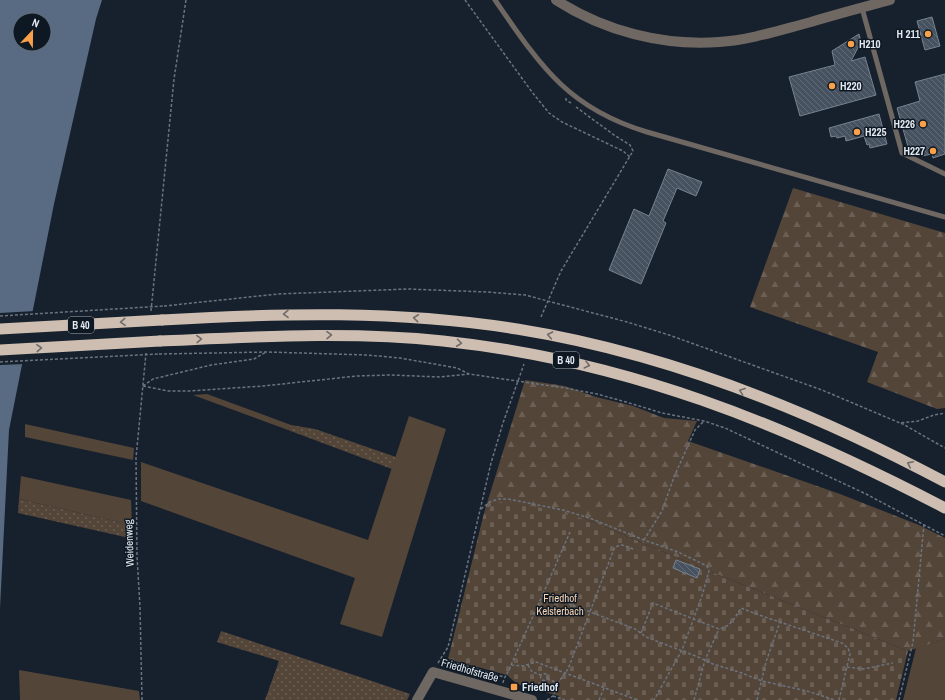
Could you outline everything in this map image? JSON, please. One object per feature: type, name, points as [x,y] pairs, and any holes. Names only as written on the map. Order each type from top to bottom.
[{"type":"highway","name":"B 40","points":[[0,329],[245,315],[303,314],[399,316],[509,328],[617,350],[702,376],[778,404],[855,437],[945,482]]},
{"type":"highway","name":"B 40","points":[[0,350],[160,341],[312,336],[380,336],[441,340],[473,344],[564,360],[639,379],[718,405],[770,425],[843,457],[945,508]]},
{"type":"street","points":[[556,0],[587,18],[620,30],[650,38],[696,43],[744,39],[777,32],[864,12],[890,0]]},
{"type":"street","name":"Friedhofstraße","points":[[417,700],[433,672],[518,698],[532,700]]},
{"type":"lane","points":[[495,0],[536,58],[566,90],[597,111],[618,122],[634,128],[945,217]]},
{"type":"lane","points":[[864,12],[902,153],[945,174]]},
{"type":"path","points":[[150,314],[174,79],[186,0]]},
{"type":"path","points":[[465,0],[549,113],[562,122],[623,151],[630,157]]},
{"type":"path","points":[[542,317],[561,271],[633,151],[630,145],[566,100],[566,90]]},
{"type":"path","points":[[0,316],[164,306],[278,294],[408,289],[525,295],[627,322],[676,337],[822,390],[900,423],[945,448]]},
{"type":"path","name":"Weidenweg","points":[[142,700],[140,606],[137,556],[136,458],[146,352]]},
{"type":"path","points":[[143,386],[153,378],[211,365],[254,359],[267,352]]},
{"type":"path","points":[[0,362],[159,354],[267,352],[367,355],[400,358],[457,368],[469,374]]},
{"type":"path","points":[[433,672],[448,647],[496,444],[524,364]]},
{"type":"path","points":[[143,386],[168,392],[263,386],[357,376],[391,375],[440,377],[469,374],[565,388],[626,402],[662,413],[704,421],[725,428],[866,494],[945,536]]},
{"type":"path","points":[[900,423],[918,421],[934,415],[945,413]]},
{"type":"path","points":[[644,540],[662,511],[674,477],[695,430],[704,421]]},
{"type":"path","points":[[481,509],[490,502],[498,499],[508,499],[575,513],[678,552],[707,566],[709,571],[702,596],[682,650],[654,700]]},
{"type":"path","points":[[899,700],[913,642],[924,524]]},
{"type":"path","points":[[442,659],[504,678],[509,671],[570,532]]},
{"type":"path","points":[[547,700],[553,696],[558,683],[568,669],[614,549],[621,544],[633,548]]},
{"type":"path","points":[[543,594],[635,629],[646,637],[682,650],[713,664],[762,681],[807,691],[835,700]]},
{"type":"path","points":[[641,633],[653,603],[719,629],[725,628],[732,622],[741,608],[842,643],[848,648],[850,654],[838,700]]},
{"type":"path","points":[[757,700],[766,662],[780,622]]},
{"type":"path","points":[[694,700],[705,660],[719,629]]},
{"type":"path","points":[[511,666],[528,665],[536,662],[637,700]]},
{"type":"path","points":[[847,667],[863,669],[893,663]]},
{"type":"path","points":[[528,665],[532,672],[541,675],[546,673],[548,676],[547,679]]},
{"type":"path","points":[[541,675],[542,680],[547,679],[558,683]]},
{"type":"path","points":[[599,700],[604,688]]},
{"type":"path","points":[[553,696],[565,700]]},
{"type":"green space","points":[[793,188],[945,233],[945,408],[937,409],[867,382],[878,352],[750,307]]},
{"type":"green space","points":[[525,380],[565,386],[596,397],[633,406],[664,418],[697,421],[688,441],[840,494],[919,525],[945,538],[945,639],[908,651],[709,571],[588,520],[493,504],[484,513]]},
{"type":"green space","points":[[207,394],[291,425],[288,430],[193,395]]},
{"type":"green space","points":[[409,416],[446,429],[382,637],[340,624],[355,578],[141,501],[141,462],[368,540]]},
{"type":"green space","points":[[25,424],[134,448],[133,460],[25,437]]},
{"type":"green space","points":[[291,425],[315,429],[396,457],[392,469],[288,430]]},
{"type":"green space","points":[[21,476],[131,500],[132,525],[19,499]]},
{"type":"green space","points":[[19,499],[132,525],[134,539],[18,513]]},
{"type":"green space","name":"Friedhof Kelsterbach","points":[[506,501],[588,520],[709,571],[908,651],[896,700],[558,700],[559,696],[517,684],[507,675],[448,659],[484,513],[493,504]]},
{"type":"green space","points":[[221,631],[410,694],[407,700],[265,700],[279,661],[217,642]]},
{"type":"green space","points":[[945,639],[945,700],[903,700],[916,648]]},
{"type":"green space","points":[[19,670],[139,691],[140,700],[20,700]]},
{"type":"water","points":[[0,0],[102,0],[96,19],[54,204],[9,430],[0,608]]},
{"type":"pier","points":[[35,311],[25,364],[0,365],[0,313]]},
{"type":"building","name":"H 211","points":[[932,17],[940,46],[925,50],[917,21]]},
{"type":"building","name":"H220","points":[[859,34],[861,42],[851,61],[865,57],[876,95],[800,116],[789,77],[835,65],[832,51]]},
{"type":"building","name":"H226","points":[[945,74],[945,154],[933,158],[932,154],[922,156],[920,147],[909,150],[897,108],[920,101],[915,82]]},
{"type":"building","name":"H225","points":[[879,114],[887,144],[870,148],[869,144],[867,145],[864,136],[846,141],[845,136],[837,138],[836,136],[831,137],[829,128]]},
{"type":"building","points":[[668,169],[702,182],[696,196],[677,188],[663,221],[666,223],[641,284],[609,270],[634,209],[649,216]]},
{"type":"building","points":[[676,560],[700,569],[697,578],[673,568]]},
{"type":"place","name":"H 211","points":[[928,34]]},
{"type":"place","name":"H210","points":[[851,44]]},
{"type":"place","name":"H220","points":[[832,86]]},
{"type":"place","name":"H226","points":[[923,124]]},
{"type":"place","name":"H225","points":[[857,132]]},
{"type":"place","name":"H227","points":[[933,151]]},
{"type":"place","name":"Friedhof","points":[[514,687]]}]
